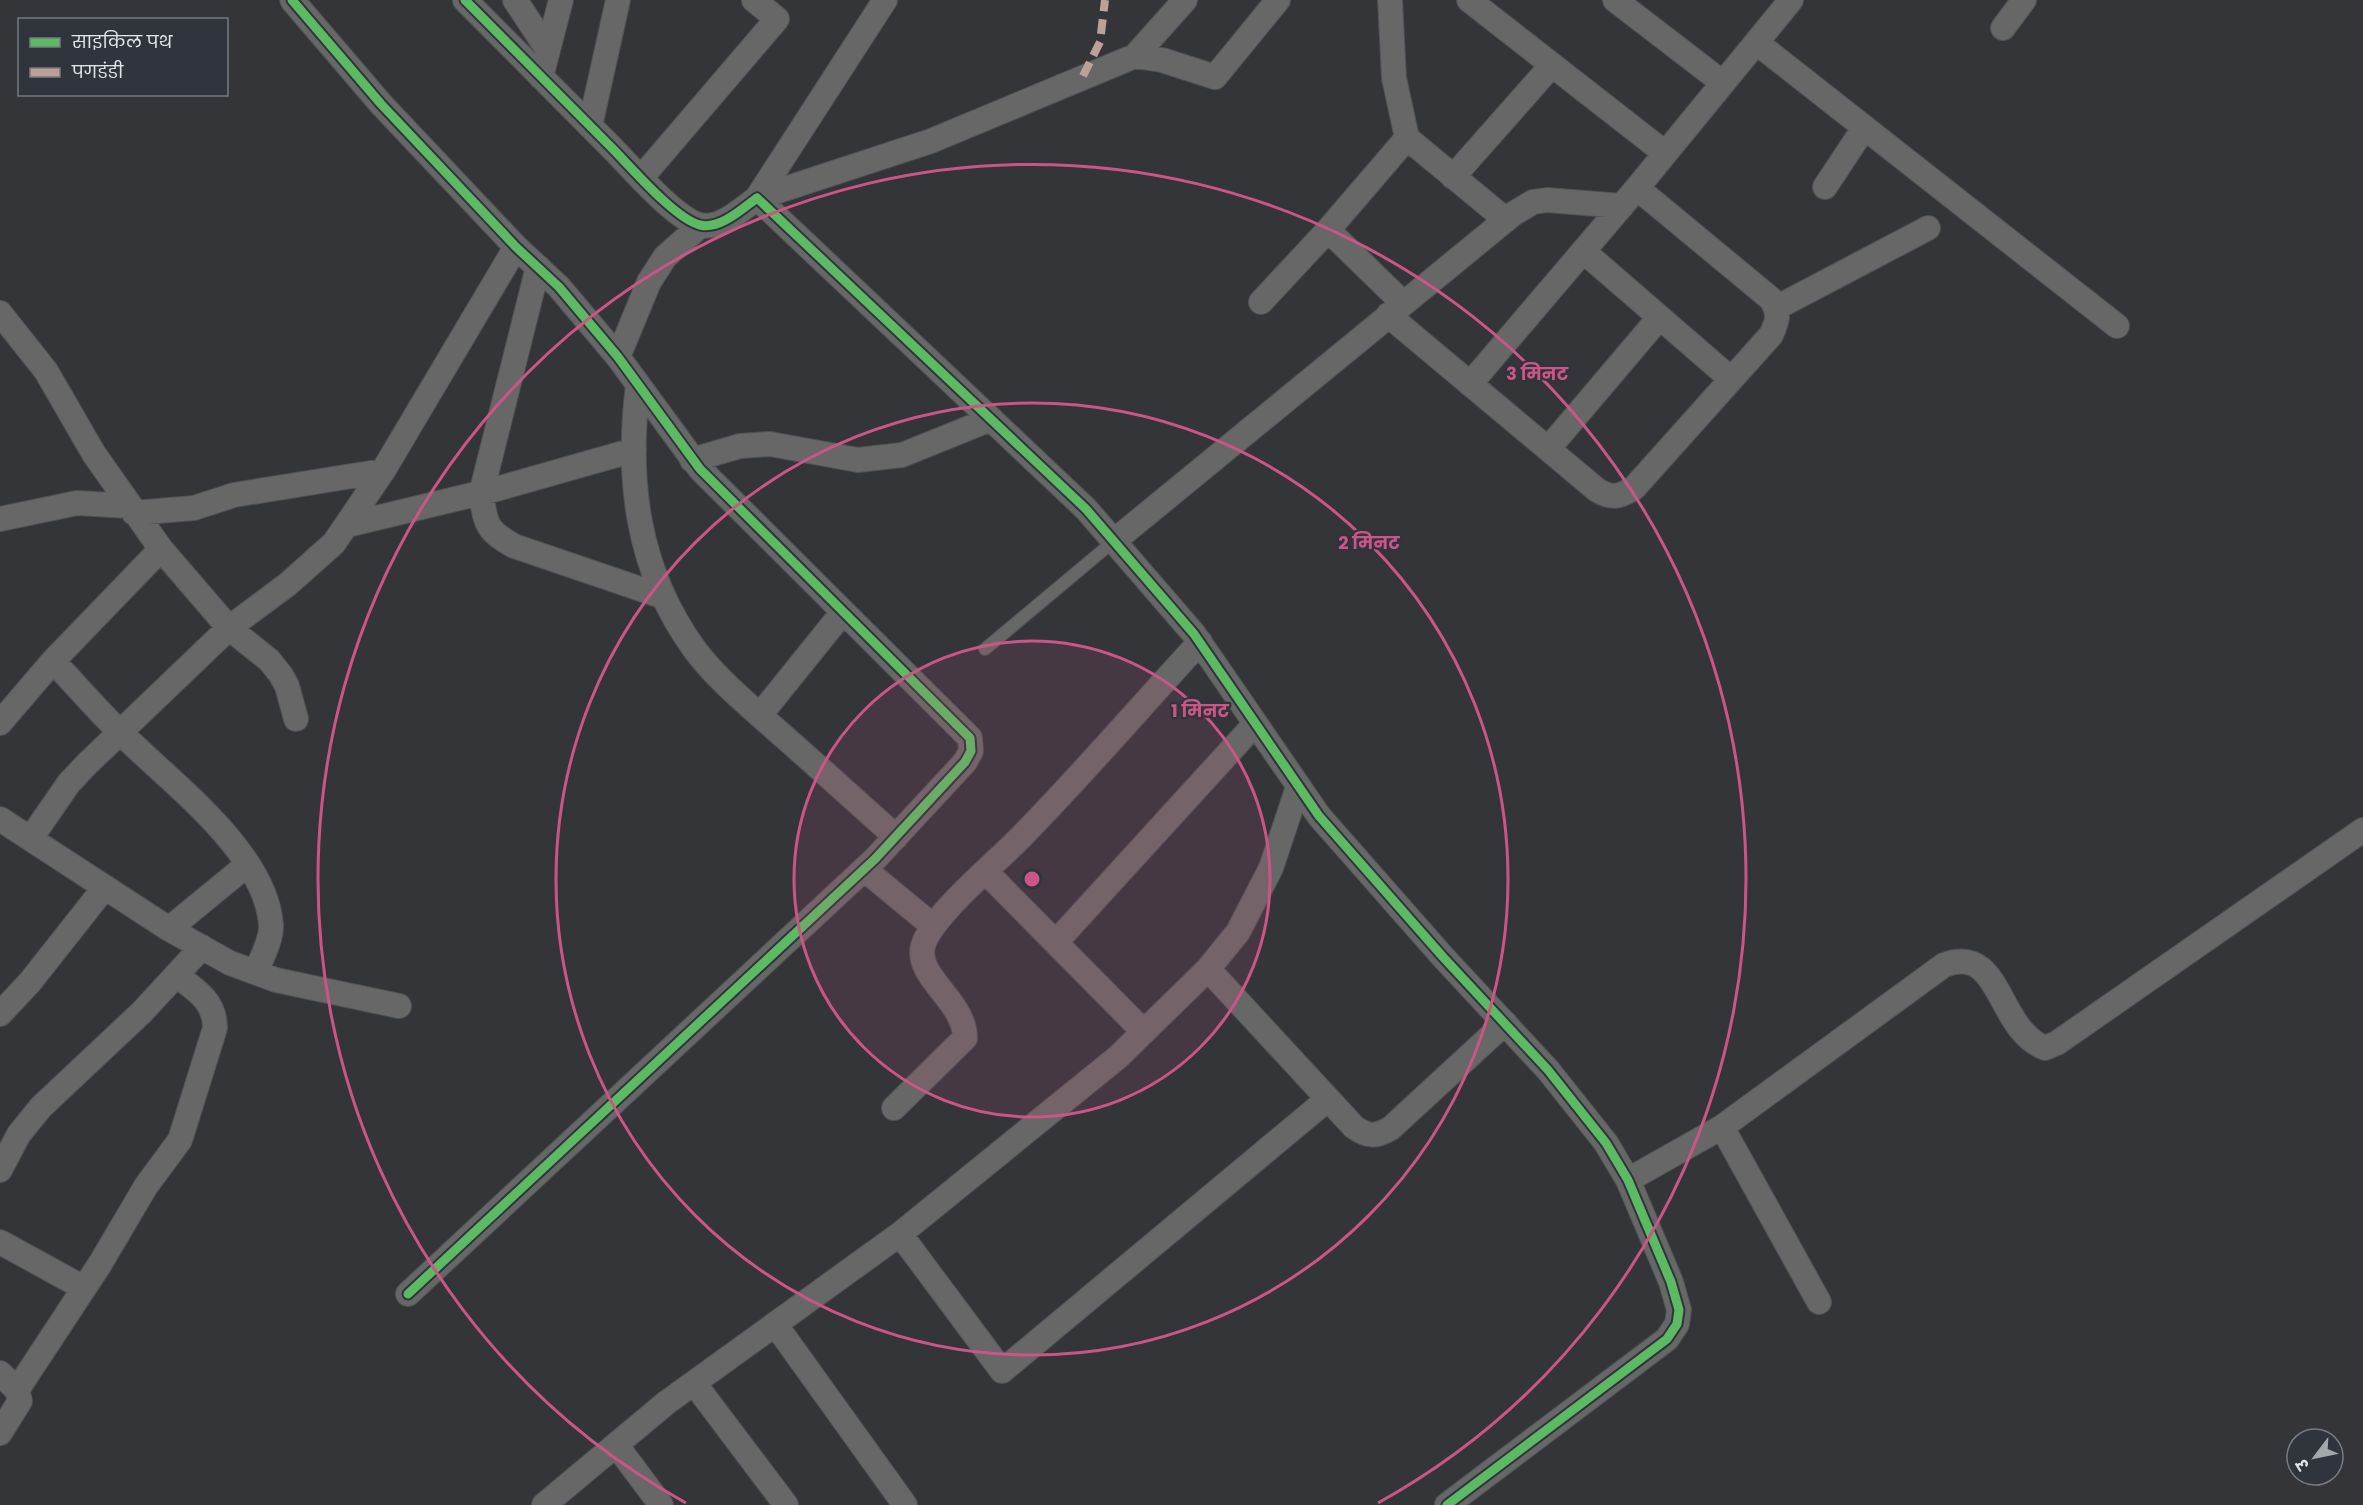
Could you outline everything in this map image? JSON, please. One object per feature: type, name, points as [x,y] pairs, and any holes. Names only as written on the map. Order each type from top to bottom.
[{"type":"street","points":[[292,0],[381,104],[516,247],[559,286],[618,357],[692,460],[753,524],[970,738],[971,752],[965,762],[864,869],[408,1294]]},
{"type":"street","points":[[465,0],[641,177],[685,218],[701,225],[712,225],[729,217],[757,198],[931,141],[1135,56],[1185,0]]},
{"type":"street","points":[[515,0],[548,50]]},
{"type":"street","points":[[541,77],[561,0]]},
{"type":"street","points":[[590,126],[618,0]]},
{"type":"street","points":[[641,177],[777,18],[754,0]]},
{"type":"street","points":[[757,198],[885,0]]},
{"type":"street","points":[[1135,56],[1162,60],[1215,77],[1278,0]]},
{"type":"street","points":[[1390,0],[1394,78],[1407,138],[1506,220]]},
{"type":"street","points":[[1469,0],[1665,153]]},
{"type":"street","points":[[1614,0],[1723,83]]},
{"type":"street","points":[[1470,384],[1629,197],[1791,0]]},
{"type":"street","points":[[2003,28],[2024,0]]},
{"type":"street","points":[[1756,43],[2117,326]]},
{"type":"street","points":[[1453,177],[1552,65]]},
{"type":"street","points":[[1824,187],[1864,128]]},
{"type":"street","points":[[1261,302],[1328,230],[1407,138]]},
{"type":"street","points":[[1114,541],[1395,309],[1506,220],[1533,202],[1629,197],[1771,299],[1776,308],[1778,320],[1771,335],[1634,488],[1621,496],[1609,497],[1597,490],[1470,384],[1395,309],[1328,230]]},
{"type":"street","points":[[757,198],[1086,509],[1200,642],[1326,825],[1548,1070],[1591,1125],[1628,1180],[1671,1282],[1679,1310],[1677,1324],[1667,1339],[1447,1505]]},
{"type":"street","points":[[618,357],[649,282],[665,257],[701,225]]},
{"type":"street","points":[[1776,308],[1928,228]]},
{"type":"street","points":[[31,838],[69,783],[120,733],[229,628],[288,584],[334,543],[383,471],[516,247]]},
{"type":"street","points":[[1583,251],[1731,379]]},
{"type":"street","points":[[538,267],[480,494],[486,524],[493,534],[514,546],[664,597]]},
{"type":"street","points":[[0,313],[46,371],[94,454],[161,549],[229,628],[269,660],[281,675],[287,686],[296,719]]},
{"type":"street","points":[[1548,449],[1659,318]]},
{"type":"street","points":[[638,385],[633,427],[636,512],[653,573],[664,597],[696,651],[729,687],[896,837]]},
{"type":"street","points":[[692,460],[740,446],[770,444],[858,460],[902,455],[991,419]]},
{"type":"street","points":[[347,525],[480,494],[634,450]]},
{"type":"street","points":[[0,519],[77,503],[132,510],[194,508],[234,495],[383,471]]},
{"type":"street","points":[[0,723],[53,661],[161,549]]},
{"type":"street","points":[[760,715],[843,612]]},
{"type":"street","points":[[894,1108],[965,1038],[961,1014],[928,972],[923,961],[923,947],[933,926],[1200,642]]},
{"type":"street","points":[[53,661],[120,733],[214,821],[248,864],[269,910],[272,928],[256,972]]},
{"type":"street","points":[[1056,942],[1256,724]]},
{"type":"street","points":[[544,1505],[694,1383],[900,1234],[1118,1057],[1208,969],[1238,932],[1271,868],[1298,787]]},
{"type":"street","points":[[0,819],[169,929],[230,963],[276,980],[399,1006]]},
{"type":"street","points":[[1628,1180],[1722,1127],[1944,965],[1959,959],[1972,961],[1983,968],[2019,1030],[2033,1043],[2045,1048],[2057,1043],[2363,830]]},
{"type":"street","points":[[169,929],[248,864]]},
{"type":"street","points":[[864,869],[933,926]]},
{"type":"street","points":[[986,872],[1144,1032]]},
{"type":"street","points":[[0,1014],[30,982],[105,887]]},
{"type":"street","points":[[0,1170],[19,1134],[41,1107],[93,1060],[201,947]]},
{"type":"street","points":[[1208,969],[1353,1127],[1364,1134],[1378,1136],[1391,1128],[1505,1023]]},
{"type":"street","points":[[17,1390],[84,1288],[146,1186],[180,1140],[215,1028],[215,1015],[207,999],[176,975]]},
{"type":"street","points":[[900,1234],[1002,1371],[1328,1099]]},
{"type":"street","points":[[1722,1127],[1818,1302]]},
{"type":"street","points":[[0,1242],[84,1288]]},
{"type":"street","points":[[775,1324],[904,1505]]},
{"type":"street","points":[[0,1373],[17,1390],[20,1401],[0,1433]]},
{"type":"street","points":[[694,1383],[786,1505]]},
{"type":"street","points":[[617,1446],[661,1505]]},
{"type":"lane","points":[[985,649],[1114,541]]},
{"type":"marked path","points":[[1083,76],[1100,42],[1105,0]]},
{"type":"cycle path","points":[[292,0],[381,104],[516,247],[559,287],[618,357],[700,469],[970,738],[971,751],[965,762],[875,859],[408,1294]]},
{"type":"cycle path","points":[[465,0],[653,191],[678,213],[690,221],[708,226],[731,217],[757,198],[1086,509],[1194,634],[1319,816],[1443,957],[1548,1070],[1606,1143],[1628,1180],[1671,1282],[1679,1310],[1677,1324],[1667,1339],[1447,1505]]}]
